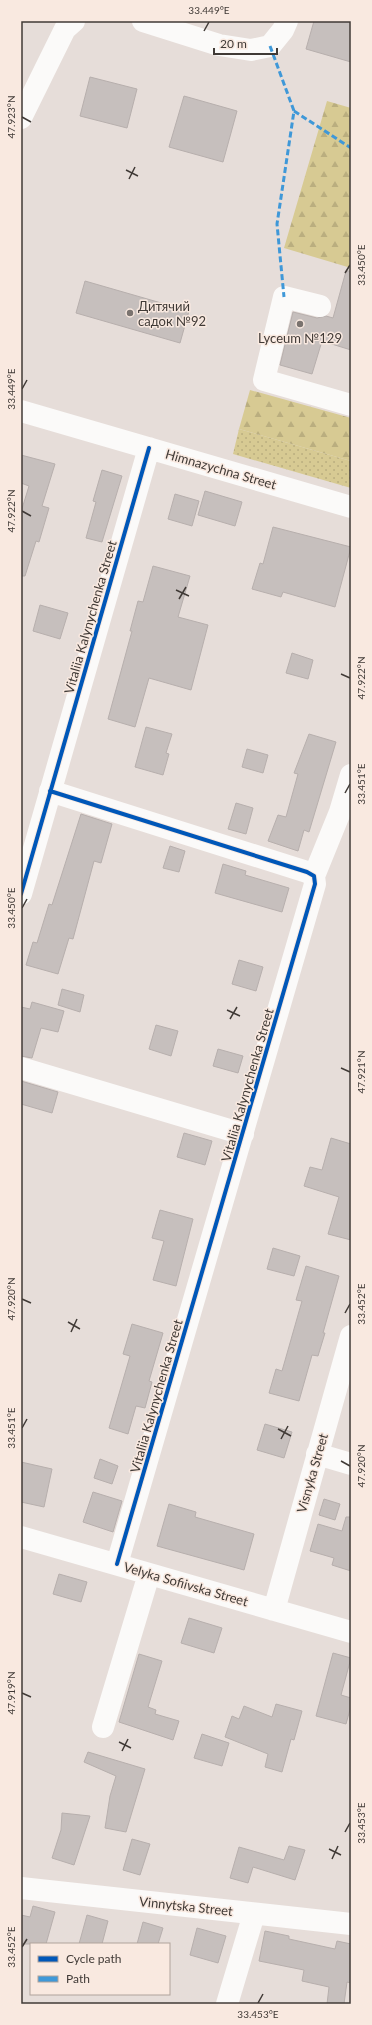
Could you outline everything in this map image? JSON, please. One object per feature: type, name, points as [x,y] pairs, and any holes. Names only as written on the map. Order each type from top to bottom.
[{"type":"street","points":[[21,118],[65,29],[74,21]]},
{"type":"street","points":[[143,21],[219,45],[251,50],[270,46],[283,30],[287,21]]},
{"type":"street","points":[[320,306],[284,297],[264,380],[351,405]]},
{"type":"street","name":"Himnazychna Street","points":[[21,411],[351,507]]},
{"type":"street","name":"Vitaliia Kalynychenka Street","points":[[21,894],[29,840],[50,791],[149,448]]},
{"type":"street","name":"Vitaliia Kalynychenka Street","points":[[117,1564],[315,884],[314,876],[340,812],[351,775]]},
{"type":"street","points":[[50,791],[286,865],[314,876]]},
{"type":"street","points":[[21,1068],[243,1134]]},
{"type":"street","name":"Visnyka Street","points":[[274,1610],[351,1336]]},
{"type":"street","points":[[317,1454],[351,1464]]},
{"type":"street","name":"Velyka Sofiivska Street","points":[[21,1537],[351,1632]]},
{"type":"street","points":[[103,1727],[149,1574]]},
{"type":"street","name":"Vinnytska Street","points":[[21,1888],[351,1924]]},
{"type":"street","points":[[227,2004],[254,1914]]},
{"type":"green space","points":[[327,101],[351,108],[351,268],[284,248]]},
{"type":"green space","points":[[250,390],[351,418],[351,461],[239,429]]},
{"type":"green space","points":[[239,429],[351,461],[351,488],[233,454]]},
{"type":"building","points":[[314,21],[351,21],[351,62],[306,49]]},
{"type":"building","points":[[90,77],[137,89],[127,128],[80,116]]},
{"type":"building","points":[[184,96],[237,111],[223,162],[169,147]]},
{"type":"building","points":[[346,271],[351,271],[351,350],[322,341],[312,374],[280,365],[293,312],[317,318],[326,316],[333,318]]},
{"type":"building","points":[[85,281],[189,311],[180,343],[76,313]]},
{"type":"building","points":[[21,455],[55,464],[42,506],[49,508],[39,542],[36,541],[25,576],[21,576],[21,512],[29,486],[21,483]]},
{"type":"building","points":[[102,470],[122,476],[102,542],[86,538],[96,502],[93,501]]},
{"type":"building","points":[[205,491],[242,502],[235,526],[198,515]]},
{"type":"building","points":[[175,494],[199,501],[192,526],[168,519]]},
{"type":"building","points":[[273,527],[351,547],[335,607],[283,592],[281,597],[252,589],[260,563],[263,564]]},
{"type":"building","points":[[153,566],[190,576],[178,617],[208,625],[191,690],[149,678],[135,727],[108,719],[132,631],[130,631],[138,601],[143,602]]},
{"type":"building","points":[[40,605],[68,613],[60,639],[33,631]]},
{"type":"building","points":[[292,653],[313,660],[308,679],[286,673]]},
{"type":"building","points":[[146,727],[172,734],[166,753],[169,754],[163,775],[135,767]]},
{"type":"building","points":[[309,734],[336,742],[309,832],[304,830],[298,851],[268,841],[278,815],[286,817],[298,774],[294,773]]},
{"type":"building","points":[[247,749],[268,755],[263,773],[242,767]]},
{"type":"building","points":[[236,803],[253,808],[246,834],[228,829]]},
{"type":"building","points":[[81,814],[112,824],[101,863],[94,861],[73,939],[69,938],[58,974],[26,965],[33,942],[37,943],[49,904],[52,905]]},
{"type":"building","points":[[170,846],[185,851],[179,872],[163,868]]},
{"type":"building","points":[[223,864],[246,871],[245,875],[289,888],[282,912],[215,893]]},
{"type":"building","points":[[239,960],[263,967],[256,991],[232,984]]},
{"type":"building","points":[[62,989],[84,995],[80,1012],[58,1005]]},
{"type":"building","points":[[32,1002],[64,1011],[58,1032],[41,1028],[32,1058],[21,1056],[21,1007],[30,1009]]},
{"type":"building","points":[[156,1025],[178,1031],[171,1056],[149,1049]]},
{"type":"building","points":[[218,1049],[243,1056],[238,1073],[213,1066]]},
{"type":"building","points":[[21,1081],[58,1092],[52,1113],[21,1104]]},
{"type":"building","points":[[184,1133],[212,1141],[205,1165],[177,1157]]},
{"type":"building","points":[[331,1138],[351,1144],[351,1240],[328,1234],[339,1197],[304,1186],[310,1167],[322,1170]]},
{"type":"building","points":[[160,1210],[193,1219],[176,1286],[153,1280],[164,1241],[152,1238]]},
{"type":"building","points":[[273,1248],[300,1256],[294,1276],[267,1269]]},
{"type":"building","points":[[306,1266],[339,1276],[318,1356],[312,1355],[299,1401],[269,1393],[276,1369],[282,1371],[302,1301],[296,1300]]},
{"type":"building","points":[[132,1324],[163,1333],[149,1381],[152,1382],[145,1408],[136,1406],[128,1434],[109,1428],[130,1356],[123,1354]]},
{"type":"building","points":[[265,1424],[292,1432],[284,1458],[257,1450]]},
{"type":"building","points":[[100,1459],[118,1466],[112,1484],[94,1478]]},
{"type":"building","points":[[21,1462],[52,1469],[44,1507],[21,1502]]},
{"type":"building","points":[[93,1492],[122,1501],[113,1532],[83,1522]]},
{"type":"building","points":[[324,1499],[340,1504],[335,1520],[319,1515]]},
{"type":"building","points":[[169,1504],[196,1512],[195,1517],[254,1534],[244,1570],[157,1546]]},
{"type":"building","points":[[346,1517],[351,1517],[351,1571],[332,1565],[334,1558],[310,1551],[318,1524],[342,1531]]},
{"type":"building","points":[[59,1574],[87,1582],[81,1602],[53,1594]]},
{"type":"building","points":[[189,1618],[222,1628],[214,1653],[181,1643]]},
{"type":"building","points":[[333,1653],[351,1658],[341,1695],[351,1698],[351,1706],[346,1724],[316,1716]]},
{"type":"building","points":[[139,1654],[162,1661],[148,1707],[156,1710],[155,1714],[179,1721],[173,1740],[119,1722]]},
{"type":"building","points":[[276,1704],[302,1711],[294,1740],[291,1739],[282,1772],[265,1767],[268,1754],[225,1737],[232,1716],[239,1719],[244,1706],[272,1717]]},
{"type":"building","points":[[202,1734],[229,1743],[222,1766],[194,1758]]},
{"type":"building","points":[[88,1752],[145,1769],[126,1832],[105,1828],[110,1796],[116,1776],[84,1762]]},
{"type":"building","points":[[62,1813],[90,1816],[74,1865],[52,1858],[61,1830]]},
{"type":"building","points":[[132,1839],[150,1844],[140,1875],[123,1870]]},
{"type":"building","points":[[289,1846],[305,1850],[295,1880],[253,1867],[248,1883],[230,1878],[239,1847],[284,1860]]},
{"type":"building","points":[[33,1906],[55,1912],[46,1943],[21,1944],[21,1915],[30,1917]]},
{"type":"building","points":[[87,1915],[108,1921],[102,1943],[79,1943]]},
{"type":"building","points":[[143,1922],[163,1928],[158,1943],[137,1943]]},
{"type":"building","points":[[197,1928],[226,1936],[218,1963],[190,1955]]},
{"type":"building","points":[[265,1931],[289,1936],[289,1939],[335,1949],[337,1941],[351,1944],[351,1983],[347,1982],[344,2004],[327,2004],[329,1987],[302,1981],[304,1970],[259,1961]]},
{"type":"marked path","points":[[270,46],[294,111],[277,224],[284,297]]},
{"type":"marked path","points":[[294,111],[351,148]]},
{"type":"cycle path","points":[[21,894],[149,448]]},
{"type":"cycle path","points":[[50,791],[307,872],[314,876],[315,884],[117,1564]]},
{"type":"place","name":"Дитячий садок №92","points":[[130,313]]},
{"type":"place","name":"Lyceum №129","points":[[300,324]]}]
